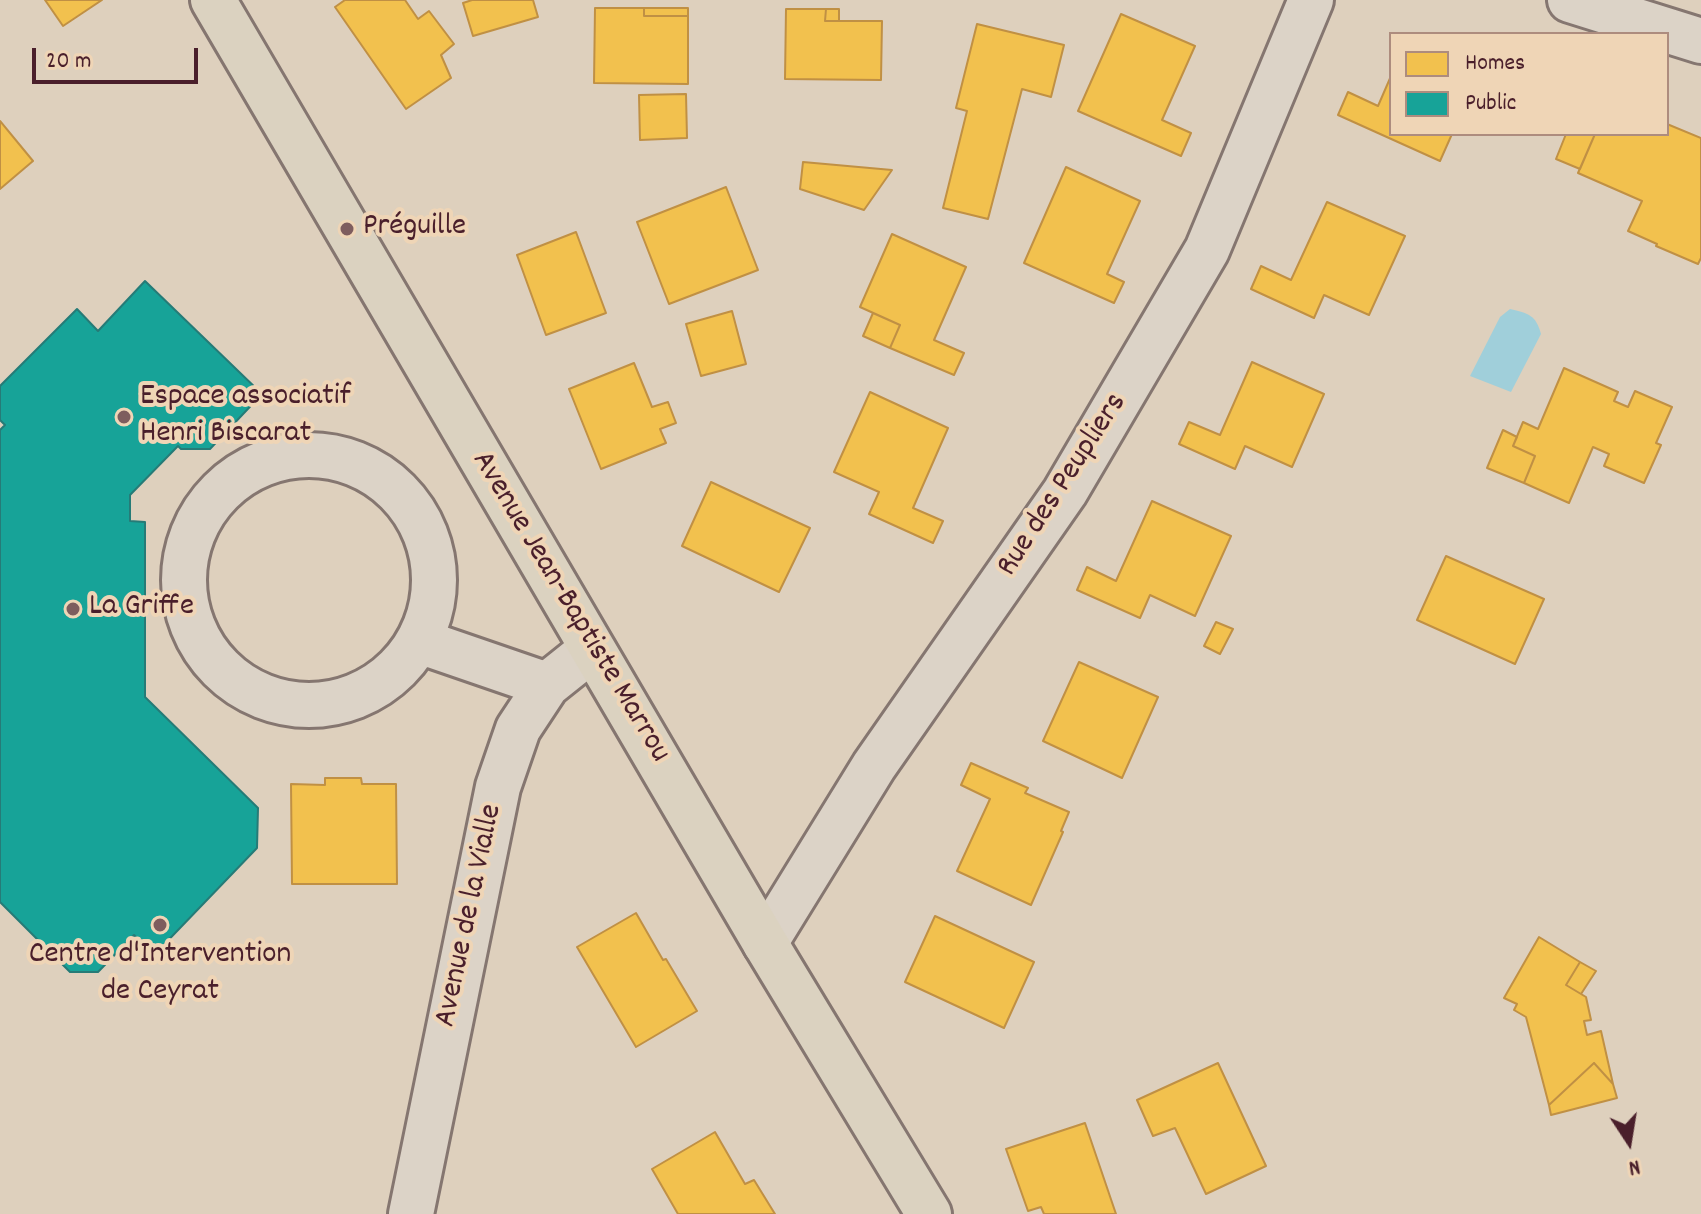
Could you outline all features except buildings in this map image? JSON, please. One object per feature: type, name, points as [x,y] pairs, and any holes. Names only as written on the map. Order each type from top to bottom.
[{"type":"main road","name":"Avenue Jean-Baptiste Marrou","points":[[213,0],[765,943],[929,1214]]},
{"type":"street","name":"Rue des Peupliers","points":[[765,943],[874,766],[1065,492],[1207,250],[1311,0]]},
{"type":"street","points":[[1570,0],[1685,26]]},
{"type":"street","points":[[321,455],[357,464],[388,482],[413,508],[430,547],[435,585],[430,614],[419,641],[389,677],[346,700],[297,705],[256,694],[224,672],[202,646],[188,614],[183,582],[185,556],[192,533],[209,504],[236,478],[277,459],[321,455]]},
{"type":"street","points":[[419,641],[547,685]]},
{"type":"street","name":"Avenue de la Vialle","points":[[411,1214],[498,787],[518,729],[547,685],[592,649]]},
{"type":"water","points":[[1510,309],[1530,316],[1541,334],[1511,392],[1470,376],[1500,317]]},
{"type":"place","name":"Préguille","points":[[347,229]]},
{"type":"place","name":"Espace associatif Henri Biscarat","points":[[124,417]]},
{"type":"place","name":"La Griffe","points":[[73,609]]},
{"type":"place","name":"Centre d'Intervention de Ceyrat","points":[[160,925]]}]
